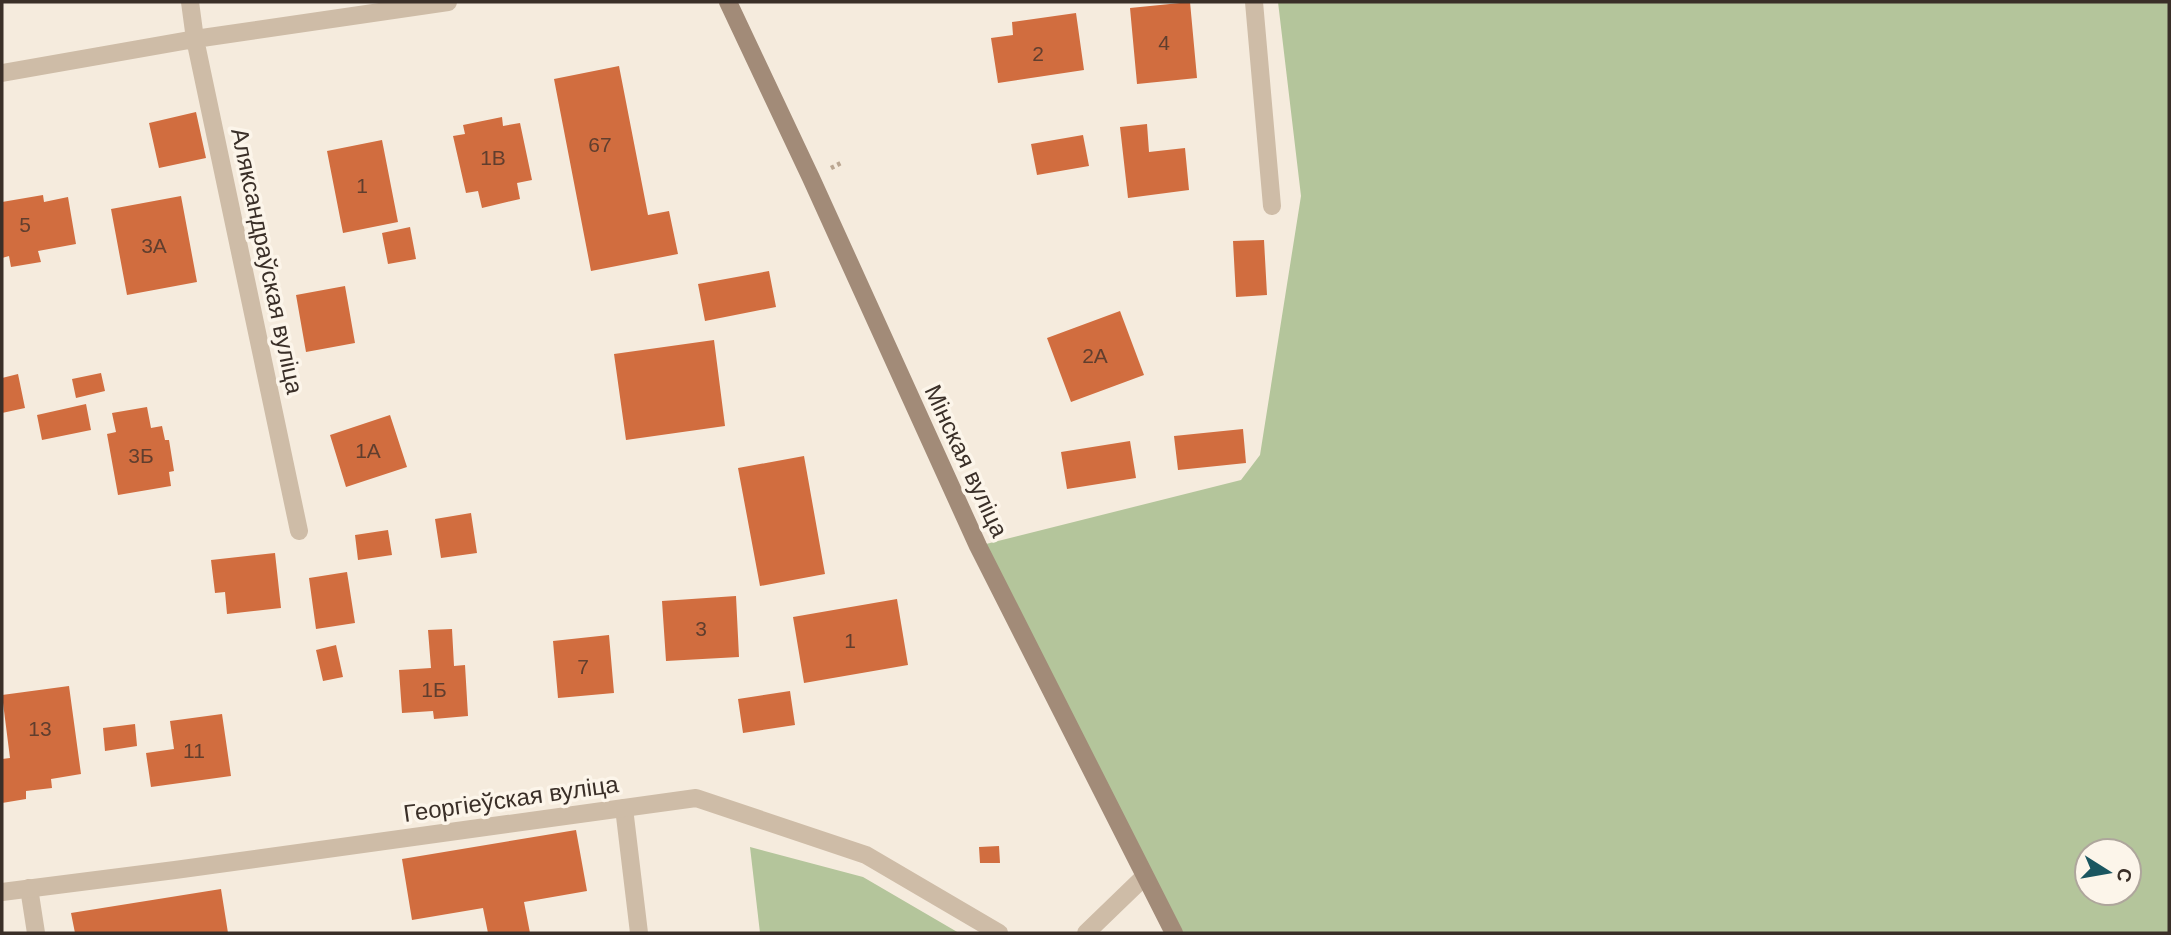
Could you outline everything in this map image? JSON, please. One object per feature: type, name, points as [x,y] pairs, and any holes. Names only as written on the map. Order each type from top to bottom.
[{"type":"main road","name":"Мінская вуліца","points":[[728,2],[978,546],[1174,933]]},
{"type":"street","name":"Аляксандраўская вуліца","points":[[190,2],[195,39],[299,531]]},
{"type":"street","points":[[2,73],[195,39],[448,2]]},
{"type":"street","points":[[1254,2],[1272,206]]},
{"type":"street","name":"Георгіеўская вуліца","points":[[2,892],[696,798],[866,855],[999,933]]},
{"type":"street","points":[[624,808],[639,933]]},
{"type":"street","points":[[1086,933],[1145,876]]},
{"type":"street","points":[[29,888],[36,933]]},
{"type":"green space","points":[[1278,2],[2169,2],[2169,933],[1174,933],[978,546],[1241,480],[1260,455],[1301,196]]},
{"type":"green space","points":[[750,847],[863,877],[959,933],[760,933]]},
{"type":"building","points":[[1190,2],[1197,78],[1137,84],[1130,8]]},
{"type":"building","points":[[1076,13],[1084,70],[998,83],[991,38],[1013,35],[1012,22]]},
{"type":"building","points":[[619,66],[648,215],[669,211],[678,254],[591,271],[554,79]]},
{"type":"building","points":[[196,112],[206,158],[159,168],[149,123]]},
{"type":"building","points":[[502,117],[503,126],[520,123],[532,180],[517,183],[520,199],[482,208],[478,191],[466,193],[453,136],[465,134],[463,125]]},
{"type":"building","points":[[1147,124],[1149,152],[1185,148],[1189,190],[1128,198],[1120,127]]},
{"type":"building","points":[[1083,135],[1089,166],[1037,175],[1031,144]]},
{"type":"building","points":[[382,140],[398,222],[343,233],[327,151]]},
{"type":"building","points":[[43,195],[44,202],[68,197],[76,244],[38,251],[41,262],[11,267],[9,256],[2,258],[2,202]]},
{"type":"building","points":[[181,196],[197,282],[127,295],[111,209]]},
{"type":"building","points":[[410,227],[416,259],[388,264],[382,233]]},
{"type":"building","points":[[1264,240],[1267,295],[1236,297],[1233,241]]},
{"type":"building","points":[[769,271],[776,307],[705,321],[698,284]]},
{"type":"building","points":[[345,286],[355,343],[306,352],[296,295]]},
{"type":"building","points":[[1120,311],[1144,375],[1071,402],[1047,338]]},
{"type":"building","points":[[714,340],[725,426],[626,440],[614,354]]},
{"type":"building","points":[[101,373],[105,391],[76,398],[72,379]]},
{"type":"building","points":[[18,374],[25,408],[2,413],[2,378]]},
{"type":"building","points":[[86,404],[91,430],[42,440],[37,415]]},
{"type":"building","points":[[147,407],[151,428],[162,426],[165,440],[169,440],[174,471],[169,472],[171,486],[118,495],[107,434],[116,432],[112,413]]},
{"type":"building","points":[[390,415],[407,467],[346,487],[330,435]]},
{"type":"building","points":[[1243,429],[1246,463],[1178,470],[1174,436]]},
{"type":"building","points":[[1130,441],[1136,478],[1067,489],[1061,452]]},
{"type":"building","points":[[804,456],[825,574],[760,586],[738,468]]},
{"type":"building","points":[[471,513],[477,553],[441,558],[435,519]]},
{"type":"building","points":[[388,530],[392,555],[358,560],[355,535]]},
{"type":"building","points":[[275,553],[281,608],[227,614],[225,592],[215,593],[211,560]]},
{"type":"building","points":[[347,572],[355,623],[316,629],[309,578]]},
{"type":"building","points":[[736,596],[739,657],[666,661],[662,601]]},
{"type":"building","points":[[897,599],[908,665],[804,683],[793,617]]},
{"type":"building","points":[[452,629],[454,666],[465,665],[468,716],[434,719],[433,711],[402,713],[399,670],[431,668],[428,630]]},
{"type":"building","points":[[609,635],[614,693],[558,698],[553,641]]},
{"type":"building","points":[[336,645],[343,677],[323,681],[316,650]]},
{"type":"building","points":[[69,686],[81,774],[51,779],[52,788],[26,791],[26,799],[2,803],[2,759],[10,758],[2,695]]},
{"type":"building","points":[[790,691],[795,725],[743,733],[738,699]]},
{"type":"building","points":[[222,714],[231,776],[151,787],[146,753],[174,749],[170,721]]},
{"type":"building","points":[[135,724],[137,746],[105,751],[103,728]]},
{"type":"building","points":[[576,830],[587,891],[524,902],[530,933],[488,933],[483,908],[412,920],[402,859]]},
{"type":"building","points":[[999,846],[1000,863],[980,863],[979,847]]},
{"type":"building","points":[[221,889],[228,933],[75,933],[71,913]]}]
